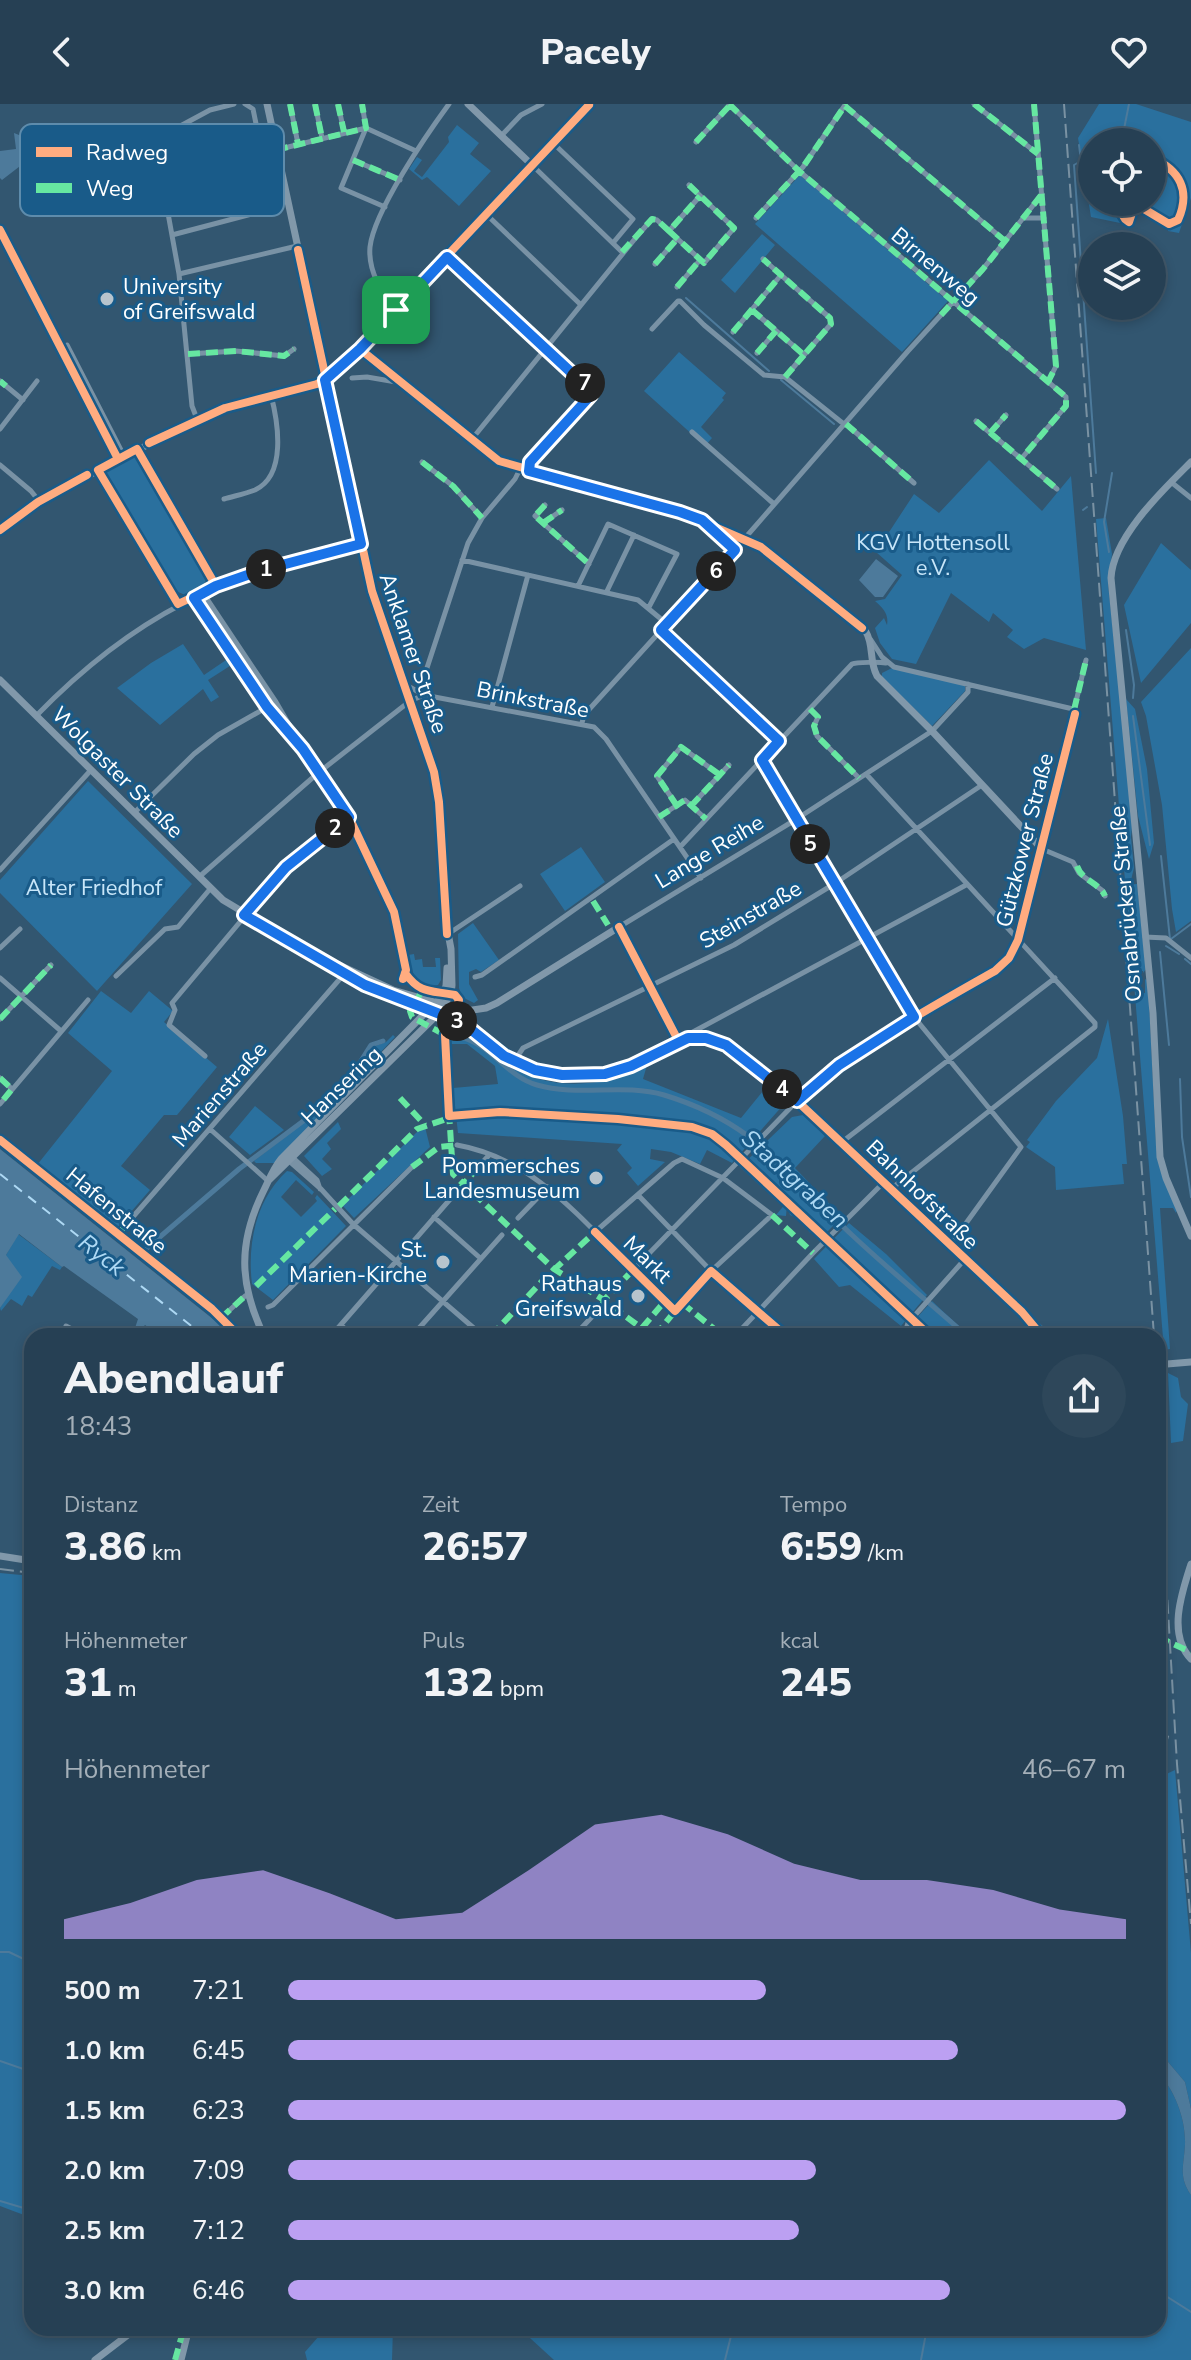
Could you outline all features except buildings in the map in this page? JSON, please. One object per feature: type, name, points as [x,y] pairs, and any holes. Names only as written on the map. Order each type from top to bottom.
[{"type":"main road","name":"Anklamer Straße","points":[[267,104],[271,124]]},
{"type":"main road","points":[[468,104],[533,166]]},
{"type":"main road","points":[[0,530],[39,501],[197,419],[325,380],[360,349],[590,104]]},
{"type":"main road","name":"Anklamer Straße","points":[[284,187],[372,591],[429,754],[439,794],[447,934],[446,986],[440,1004]]},
{"type":"main road","points":[[360,349],[499,461],[702,520],[761,547],[862,628],[869,637],[877,676],[1042,849]]},
{"type":"main road","points":[[1171,482],[1191,462]]},
{"type":"main road","name":"Osnabrücker Straße","points":[[1171,482],[1128,535],[1113,563],[1111,587],[1153,1013],[1160,1157],[1191,1236]]},
{"type":"main road","name":"Wolgaster Straße","points":[[0,680],[210,889],[244,915],[386,995],[463,1023],[504,1056],[521,1065],[562,1075],[605,1074],[631,1066],[688,1038]]},
{"type":"main road","name":"Gützkower Straße","points":[[797,1101],[839,1065],[914,1017],[995,971],[1009,958],[1018,940],[1042,849]]},
{"type":"main road","points":[[619,927],[679,1042]]},
{"type":"main road","name":"Lange Reihe","points":[[440,1004],[466,1011],[486,1008],[619,927]]},
{"type":"main road","name":"Wolgaster Straße","points":[[346,972],[440,1004]]},
{"type":"main road","name":"Hansering","points":[[261,1328],[248,1293],[244,1252],[250,1221],[268,1181],[428,1011],[440,1004]]},
{"type":"main road","name":"Hansering","points":[[289,1157],[438,1014],[440,1004]]},
{"type":"main road","name":"Bahnhofstraße","points":[[688,1038],[706,1038],[726,1045],[797,1101],[1039,1328]]},
{"type":"main road","points":[[1167,1364],[1191,1362]]},
{"type":"main road","points":[[0,1556],[24,1560]]},
{"type":"main road","points":[[1191,1564],[1181,1601],[1179,1624],[1181,1645],[1191,1659]]},
{"type":"main road","points":[[95,2360],[126,2336]]},
{"type":"main road","points":[[181,2360],[187,2336]]},
{"type":"street","points":[[185,124],[234,104]]},
{"type":"street","points":[[245,104],[253,109],[256,124]]},
{"type":"street","points":[[290,104],[298,144]]},
{"type":"street","points":[[315,104],[322,138]]},
{"type":"street","points":[[338,104],[344,132]]},
{"type":"street","points":[[362,104],[366,128],[341,188],[385,207]]},
{"type":"street","points":[[396,310],[378,284],[371,256],[373,237],[385,207],[416,152],[449,104]]},
{"type":"street","points":[[502,135],[521,115],[542,104]]},
{"type":"street","points":[[696,142],[730,104]]},
{"type":"street","name":"Birnenweg","points":[[730,104],[799,171],[1066,397],[1066,406],[1021,459]]},
{"type":"street","points":[[974,104],[1031,152],[1038,154]]},
{"type":"street","points":[[1034,104],[1056,366],[1048,382]]},
{"type":"street","points":[[756,218],[799,171],[845,105],[1005,241]]},
{"type":"street","points":[[284,148],[366,128],[416,152]]},
{"type":"street","points":[[554,144],[633,219],[613,243]]},
{"type":"street","points":[[353,160],[400,180]]},
{"type":"street","points":[[533,166],[622,252]]},
{"type":"street","points":[[472,439],[652,219],[657,220],[704,263],[734,228],[689,185]]},
{"type":"street","points":[[582,723],[584,715],[845,425],[1042,194]]},
{"type":"street","points":[[669,231],[700,196]]},
{"type":"street","points":[[487,215],[580,304]]},
{"type":"street","points":[[169,216],[179,274],[192,406],[197,419]]},
{"type":"street","points":[[172,235],[243,216]]},
{"type":"street","points":[[1023,218],[1044,218]]},
{"type":"street","points":[[655,264],[677,239]]},
{"type":"street","points":[[179,274],[297,246]]},
{"type":"street","points":[[423,680],[468,543],[482,518],[591,395],[587,385],[447,257]]},
{"type":"street","points":[[763,259],[832,321],[785,377]]},
{"type":"street","points":[[677,287],[700,260]]},
{"type":"street","points":[[733,332],[781,275]]},
{"type":"street","points":[[652,329],[680,301],[764,375],[785,377],[914,483]]},
{"type":"street","points":[[752,310],[804,355]]},
{"type":"street","points":[[757,353],[776,331]]},
{"type":"street","points":[[67,345],[124,456]]},
{"type":"street","points":[[188,354],[236,351],[284,356],[294,349]]},
{"type":"street","points":[[352,378],[367,377],[403,383]]},
{"type":"street","points":[[0,381],[23,400]]},
{"type":"street","points":[[0,429],[37,381]]},
{"type":"street","points":[[224,499],[255,490],[270,475],[278,450],[278,424],[271,395]]},
{"type":"street","points":[[990,433],[1006,415]]},
{"type":"street","points":[[976,421],[1057,489]]},
{"type":"street","points":[[692,432],[774,504]]},
{"type":"street","points":[[137,449],[216,586]]},
{"type":"street","points":[[422,462],[453,486],[482,518]]},
{"type":"street","points":[[0,465],[39,501]]},
{"type":"street","points":[[98,470],[178,604]]},
{"type":"street","points":[[1171,482],[1191,498]]},
{"type":"street","points":[[545,505],[535,516],[589,564]]},
{"type":"street","points":[[543,523],[562,510]]},
{"type":"street","points":[[702,520],[735,550]]},
{"type":"street","points":[[578,586],[608,524],[677,554],[649,607]]},
{"type":"street","points":[[607,591],[634,535]]},
{"type":"street","points":[[36,716],[70,680],[109,648],[178,604],[259,571],[361,544]]},
{"type":"street","points":[[462,560],[642,601],[667,624]]},
{"type":"street","points":[[492,707],[528,575]]},
{"type":"street","points":[[203,593],[349,817],[394,912],[406,970],[403,979]]},
{"type":"street","points":[[194,598],[267,707],[303,749]]},
{"type":"street","points":[[661,630],[779,741]]},
{"type":"street","points":[[869,637],[889,664]]},
{"type":"street","name":"Gützkower Straße","points":[[1042,849],[1086,660]]},
{"type":"street","points":[[680,847],[852,664],[880,662],[1074,712]]},
{"type":"street","name":"Lange Reihe","points":[[619,927],[795,820],[932,731],[968,692],[968,683]]},
{"type":"street","name":"Brinkstraße","points":[[403,684],[424,695],[594,727],[602,734],[701,878]]},
{"type":"street","points":[[199,878],[319,772],[410,701],[424,695]]},
{"type":"street","points":[[133,813],[218,735],[276,702]]},
{"type":"street","points":[[810,709],[818,717],[814,726],[817,736],[859,778]]},
{"type":"street","points":[[677,806],[657,776],[681,747],[720,775]]},
{"type":"street","points":[[762,760],[914,1017],[1021,1147],[950,1245]]},
{"type":"street","points":[[691,806],[729,765]]},
{"type":"street","points":[[0,870],[91,770]]},
{"type":"street","points":[[866,774],[1095,1023],[1095,1027],[891,1189]]},
{"type":"street","name":"Steinstraße","points":[[521,1065],[519,1054],[523,1048],[734,945],[834,884],[982,785]]},
{"type":"street","points":[[659,817],[685,800],[706,819]]},
{"type":"street","points":[[205,1056],[187,1036],[169,1025],[175,1010],[172,1003],[286,867],[349,817]]},
{"type":"street","points":[[475,977],[674,839]]},
{"type":"street","points":[[1042,849],[1073,862],[1079,873],[1103,891],[1105,896]]},
{"type":"street","points":[[688,1038],[691,1033],[966,885]]},
{"type":"street","points":[[447,934],[520,886]]},
{"type":"street","points":[[116,976],[165,929],[178,927],[210,889]]},
{"type":"street","points":[[0,948],[20,929]]},
{"type":"street","points":[[1145,937],[1166,938],[1191,958]]},
{"type":"street","points":[[0,1019],[51,965]]},
{"type":"street","name":"Marienstraße","points":[[118,1234],[346,972]]},
{"type":"street","points":[[0,978],[61,1031]]},
{"type":"street","points":[[842,1142],[1055,978]]},
{"type":"street","points":[[0,1104],[88,1000]]},
{"type":"street","points":[[0,1078],[12,1089]]},
{"type":"street","points":[[633,1270],[797,1101]]},
{"type":"street","points":[[210,1129],[268,1181]]},
{"type":"street","name":"Hafenstraße","points":[[0,1140],[212,1309],[231,1328]]},
{"type":"street","name":"Markt","points":[[457,1145],[524,1170],[548,1187],[675,1311],[711,1271]]},
{"type":"street","points":[[475,1171],[489,1155]]},
{"type":"street","points":[[289,1157],[353,1224],[474,1328]]},
{"type":"street","points":[[595,1232],[679,1160],[723,1178],[772,1215],[711,1271]]},
{"type":"street","points":[[268,1307],[412,1167]]},
{"type":"street","points":[[742,1328],[884,1182]]},
{"type":"street","points":[[518,1218],[548,1187]]},
{"type":"street","points":[[338,1328],[459,1189]]},
{"type":"street","points":[[638,1195],[711,1271],[777,1328]]},
{"type":"street","points":[[434,1217],[479,1257]]},
{"type":"street","points":[[419,1328],[479,1257],[502,1235]]},
{"type":"street","points":[[906,1328],[965,1259]]},
{"type":"street","points":[[221,1318],[245,1296]]},
{"type":"street","points":[[581,1328],[602,1306]]},
{"type":"street","name":"Bahnhofstraße","points":[[1023,1314],[1035,1328]]},
{"type":"street","points":[[341,1325],[344,1328]]},
{"type":"street","points":[[66,1326],[70,1328]]},
{"type":"green space","points":[[1099,104],[1136,104],[1191,122],[1191,198],[1179,233],[1168,231],[1168,223],[1150,216],[1166,216],[1166,128],[1084,128]]},
{"type":"green space","points":[[457,125],[479,143],[470,154],[491,171],[459,206],[427,177],[422,180],[409,169],[417,157],[422,160],[414,171],[422,177],[449,142],[448,137]]},
{"type":"green space","points":[[800,175],[948,301],[902,352],[755,224]]},
{"type":"green space","points":[[1091,216],[1134,216],[1130,225]]},
{"type":"green space","points":[[762,234],[775,245],[735,293],[721,280]]},
{"type":"green space","points":[[679,352],[726,393],[722,398],[724,400],[701,427],[712,438],[705,446],[644,391]]},
{"type":"green space","points":[[134,456],[206,580],[203,587],[185,595],[176,591],[105,472]]},
{"type":"green space","name":"KGV Hottensoll e.V.","points":[[989,460],[1042,511],[1071,476],[1086,650],[1044,638],[1024,649],[1007,637],[1013,630],[993,613],[989,622],[951,593],[916,664],[892,659],[880,643],[875,628],[884,618],[887,625],[887,618],[875,601],[885,599],[902,575],[876,552],[914,494],[939,513]]},
{"type":"green space","points":[[1106,518],[1112,554],[1108,584],[1133,818],[1134,868],[1131,880],[1125,881],[1096,519]]},
{"type":"green space","points":[[1161,543],[1191,570],[1191,623],[1141,683],[1124,605]]},
{"type":"green space","points":[[183,644],[204,675],[229,658],[233,664],[208,680],[219,697],[211,702],[203,689],[160,725],[117,688]]},
{"type":"green space","points":[[1191,648],[1191,921],[1176,932],[1162,805],[1141,702]]},
{"type":"green space","points":[[892,668],[965,685],[965,691],[932,726],[882,677],[882,673]]},
{"type":"green space","points":[[1126,699],[1135,709],[1147,769],[1154,843],[1149,859],[1138,816]]},
{"type":"green space","name":"Alter Friedhof","points":[[88,781],[192,884],[97,991],[0,893],[0,880]]},
{"type":"green space","points":[[581,847],[605,882],[565,911],[540,874]]},
{"type":"green space","points":[[1137,884],[1146,969],[1143,973],[1134,972],[1136,994],[1145,993],[1145,979],[1148,981],[1156,1144],[1177,1210],[1176,1213],[1173,1208],[1160,1208],[1170,1349],[1166,1350],[1166,1328],[1162,1328],[1126,885]]},
{"type":"green space","points":[[473,923],[499,960],[481,972],[476,969],[469,972],[469,984],[478,1000],[474,1003],[462,997],[459,988],[458,934]]},
{"type":"green space","points":[[414,954],[415,960],[422,959],[423,967],[436,967],[435,958],[440,958],[441,980],[438,985],[424,988],[416,983],[408,955]]},
{"type":"green space","points":[[101,991],[131,1013],[149,991],[173,1011],[164,1022],[217,1067],[177,1115],[164,1115],[121,1166],[150,1190],[117,1228],[37,1165],[112,1071],[68,1033]]},
{"type":"green space","points":[[1108,1019],[1123,1116],[1127,1164],[1122,1164],[1124,1184],[1056,1190],[1055,1167],[1026,1147],[1030,1142],[1027,1140],[1056,1101],[1097,1058]]},
{"type":"green space","points":[[463,1029],[513,1067],[545,1080],[574,1084],[605,1081],[647,1065],[643,1079],[741,1118],[767,1086],[784,1104],[732,1163],[707,1150],[700,1164],[671,1152],[651,1149],[650,1159],[665,1162],[638,1186],[627,1173],[632,1168],[617,1150],[622,1144],[458,1133],[453,1088],[498,1084],[495,1066],[467,1044],[450,1044],[450,1038]]},
{"type":"green space","points":[[393,1035],[395,1037],[276,1163],[254,1161],[331,1101],[354,1075],[370,1048],[386,1042]]},
{"type":"green space","points":[[255,1106],[284,1130],[250,1155],[229,1137]]},
{"type":"green space","points":[[803,1115],[825,1136],[795,1168],[842,1217],[822,1237],[809,1232],[807,1223],[790,1215],[787,1204],[786,1216],[776,1215],[786,1203],[783,1200],[780,1204],[740,1167],[792,1117]]},
{"type":"green space","points":[[338,1122],[341,1129],[327,1143],[331,1149],[322,1159],[332,1169],[322,1176],[304,1156]]},
{"type":"green space","points":[[425,1127],[430,1147],[354,1218],[342,1205]]},
{"type":"green space","points":[[287,1171],[314,1192],[312,1195],[296,1180],[281,1197],[301,1217],[317,1201],[317,1195],[346,1226],[273,1300],[252,1284],[251,1253],[261,1209],[276,1182]]},
{"type":"green space","points":[[849,1223],[927,1295],[901,1326],[850,1285],[839,1287],[814,1259]]},
{"type":"green space","points":[[18,1234],[62,1267],[60,1270],[52,1266],[32,1297],[28,1295],[22,1306],[11,1299],[1,1311],[8,1295],[6,1255]]},
{"type":"green space","points":[[932,1301],[961,1328],[916,1328],[913,1322]]},
{"type":"green space","points":[[1168,1373],[1178,1378],[1181,1397],[1188,1404],[1183,1441],[1171,1443]]},
{"type":"green space","points":[[0,1573],[24,1575],[24,2215],[0,2206]]},
{"type":"green space","points":[[1175,1770],[1191,1953],[1191,2109],[1185,2082],[1166,2059],[1166,1774]]},
{"type":"green space","points":[[1166,2083],[1174,2097],[1185,2135],[1183,2176],[1191,2195],[1191,2360],[554,2360],[528,2336],[1166,2336]]},
{"type":"green space","points":[[319,2336],[393,2336],[392,2360],[307,2360],[305,2352]]},
{"type":"water","points":[[14,133],[20,137],[20,166],[2,180],[0,151],[16,149]]},
{"type":"water","points":[[876,559],[898,576],[883,597],[875,597],[859,580]]},
{"type":"water","name":"Ryck","points":[[0,1149],[223,1328],[149,1328],[145,1325],[135,1328],[138,1319],[19,1234],[6,1255],[22,1277],[0,1308]]},
{"type":"water","points":[[1166,2059],[1185,2082],[1191,2109],[1191,2195],[1183,2176],[1185,2135],[1166,2083]]},
{"type":"waterway","points":[[1124,128],[1129,104]]},
{"type":"waterway","points":[[1078,163],[1074,165],[1096,473]]},
{"type":"waterway","points":[[686,298],[769,371]]},
{"type":"waterway","points":[[781,380],[834,424]]},
{"type":"waterway","points":[[1109,552],[1104,522],[1112,473]]},
{"type":"waterway","points":[[1083,510],[1087,507]]},
{"type":"waterway","points":[[1126,630],[1133,698]]},
{"type":"waterway","points":[[1133,716],[1150,845]]},
{"type":"waterway","points":[[1161,856],[1170,939]]},
{"type":"waterway","points":[[1171,939],[1191,924]]},
{"type":"waterway","points":[[1166,946],[1179,954]]},
{"type":"waterway","points":[[1160,952],[1169,1045]]},
{"type":"waterway","points":[[1185,959],[1191,964]]},
{"type":"waterway","name":"Stadtgraben","points":[[460,1037],[471,1040],[517,1075],[537,1085],[568,1090],[633,1090],[664,1095],[723,1120],[768,1152],[866,1248],[958,1328]]},
{"type":"waterway","name":"Stadtgraben","points":[[147,1248],[239,1169],[322,1107],[347,1083],[371,1045],[383,1041]]},
{"type":"waterway","points":[[1180,1079],[1182,1137],[1191,1197]]},
{"type":"waterway","points":[[0,1952],[9,1952],[24,1959]]},
{"type":"waterway","points":[[0,2061],[24,2069]]},
{"type":"waterway","points":[[0,2201],[24,2208]]},
{"type":"waterway","points":[[1166,2296],[1191,2312]]},
{"type":"waterway","points":[[725,2360],[731,2336]]},
{"type":"waterway","points":[[921,2360],[926,2336]]},
{"type":"ferry route","points":[[0,1174],[194,1328]]},
{"type":"railway","points":[[1064,104],[1153,1328]]},
{"type":"railway","points":[[0,1569],[24,1572]]},
{"type":"railway","points":[[1166,1576],[1177,1764],[1191,1924]]},
{"type":"railway","points":[[1166,1743],[1170,1730]]},
{"type":"marked path","points":[[290,104],[298,144]]},
{"type":"marked path","points":[[315,104],[322,138]]},
{"type":"marked path","points":[[338,104],[344,132]]},
{"type":"marked path","points":[[284,148],[366,128],[362,104]]},
{"type":"marked path","points":[[729,104],[799,171],[1066,397],[1066,406],[1021,459]]},
{"type":"marked path","points":[[696,142],[731,104]]},
{"type":"marked path","points":[[756,218],[803,167],[846,104]]},
{"type":"marked path","points":[[974,104],[1038,154]]},
{"type":"marked path","points":[[1034,104],[1056,366],[1048,382]]},
{"type":"marked path","points":[[845,106],[1005,241]]},
{"type":"marked path","points":[[353,160],[400,180]]},
{"type":"marked path","points":[[669,231],[704,263],[734,228],[689,185]]},
{"type":"marked path","points":[[941,315],[983,269],[1042,194]]},
{"type":"marked path","points":[[622,252],[652,219],[669,231],[700,196]]},
{"type":"marked path","points":[[655,264],[677,239]]},
{"type":"marked path","points":[[733,332],[781,275],[763,259]]},
{"type":"marked path","points":[[677,287],[700,260]]},
{"type":"marked path","points":[[752,310],[804,355],[831,324],[830,318],[781,275]]},
{"type":"marked path","points":[[757,353],[776,331]]},
{"type":"marked path","points":[[188,354],[236,351],[284,356],[294,349]]},
{"type":"marked path","points":[[785,377],[804,355]]},
{"type":"marked path","points":[[0,381],[6,386]]},
{"type":"marked path","points":[[990,433],[1006,415]]},
{"type":"marked path","points":[[976,421],[1057,489]]},
{"type":"marked path","points":[[846,424],[914,483]]},
{"type":"marked path","points":[[422,462],[453,486],[482,518]]},
{"type":"marked path","points":[[545,505],[535,516],[589,564]]},
{"type":"marked path","points":[[543,523],[562,510]]},
{"type":"marked path","points":[[661,630],[779,741]]},
{"type":"marked path","points":[[1074,710],[1086,660]]},
{"type":"marked path","points":[[810,709],[818,717],[814,726],[817,736],[859,778]]},
{"type":"marked path","points":[[677,806],[657,776],[681,747],[720,775]]},
{"type":"marked path","points":[[691,806],[729,765]]},
{"type":"marked path","points":[[659,817],[685,800],[706,819]]},
{"type":"marked path","points":[[1077,866],[1105,896]]},
{"type":"marked path","points":[[593,901],[608,925]]},
{"type":"marked path","points":[[0,1019],[51,965]]},
{"type":"marked path","points":[[422,991],[410,1011],[412,1017],[445,1035]]},
{"type":"marked path","points":[[0,1078],[12,1089],[0,1104]]},
{"type":"marked path","points":[[400,1098],[425,1125]]},
{"type":"marked path","points":[[449,1112],[453,1174],[554,1269],[641,1328]]},
{"type":"marked path","points":[[339,1206],[417,1129],[455,1116]]},
{"type":"marked path","points":[[412,1167],[439,1147],[457,1145]]},
{"type":"marked path","points":[[459,1189],[475,1171]]},
{"type":"marked path","points":[[256,1286],[335,1209]]},
{"type":"marked path","points":[[772,1215],[813,1253]]},
{"type":"marked path","points":[[118,1234],[132,1219]]},
{"type":"marked path","points":[[498,1328],[545,1278],[595,1232]]},
{"type":"marked path","points":[[602,1306],[633,1270]]},
{"type":"marked path","points":[[221,1318],[245,1296]]},
{"type":"marked path","points":[[642,1328],[665,1301]]},
{"type":"marked path","points":[[682,1303],[713,1328]]},
{"type":"marked path","points":[[661,1328],[675,1311]]},
{"type":"marked path","points":[[1166,1641],[1191,1652]]},
{"type":"marked path","points":[[175,2360],[182,2336]]},
{"type":"cycle path","points":[[396,310],[589,105]]},
{"type":"cycle path","points":[[1156,216],[1169,224],[1178,220],[1182,210],[1183,191],[1176,175],[1166,166]]},
{"type":"cycle path","points":[[1123,216],[1129,222],[1131,216]]},
{"type":"cycle path","points":[[0,230],[118,459]]},
{"type":"cycle path","points":[[298,250],[372,591],[434,772],[439,802],[447,934]]},
{"type":"cycle path","points":[[149,443],[225,408],[317,384],[333,375],[360,349],[499,461],[680,512],[761,547],[862,628]]},
{"type":"cycle path","points":[[137,449],[216,586],[178,604],[98,470],[137,449]]},
{"type":"cycle path","points":[[0,530],[38,502],[87,475]]},
{"type":"cycle path","points":[[194,598],[267,707],[303,749],[349,817],[394,912],[406,970],[403,979]]},
{"type":"cycle path","points":[[1035,1328],[797,1101],[868,1047],[995,971],[1009,958],[1018,940],[1075,714]]},
{"type":"cycle path","points":[[619,927],[679,1042]]},
{"type":"cycle path","points":[[405,973],[416,985],[433,992],[455,995],[459,1000],[445,1035],[449,1116],[500,1112],[618,1119],[692,1127],[712,1134],[921,1328]]},
{"type":"cycle path","points":[[452,1018],[513,1059],[541,1072],[575,1076],[613,1072],[680,1042],[705,1038],[730,1047],[763,1074]]},
{"type":"cycle path","points":[[0,1140],[212,1309],[231,1328]]},
{"type":"cycle path","points":[[595,1232],[675,1311],[711,1271],[777,1328]]},
{"type":"place","name":"University of Greifswald","points":[[107,299]]},
{"type":"place","name":"Pommersches Landesmuseum","points":[[596,1178]]},
{"type":"place","name":"St. Marien-Kirche","points":[[443,1262]]},
{"type":"place","name":"Rathaus Greifswald","points":[[638,1296]]},
{"type":"route","points":[[447,257],[589,389],[591,395],[530,462],[529,471],[702,520],[735,550],[661,630],[779,741],[762,760],[914,1017],[871,1042],[797,1101],[739,1053],[706,1038],[688,1038],[631,1066],[605,1074],[579,1076],[535,1070],[504,1056],[463,1023],[365,985],[244,915],[286,867],[349,817],[303,749],[267,707],[194,598],[216,586],[259,571],[361,544],[325,380],[340,369],[396,310],[447,257]]}]
